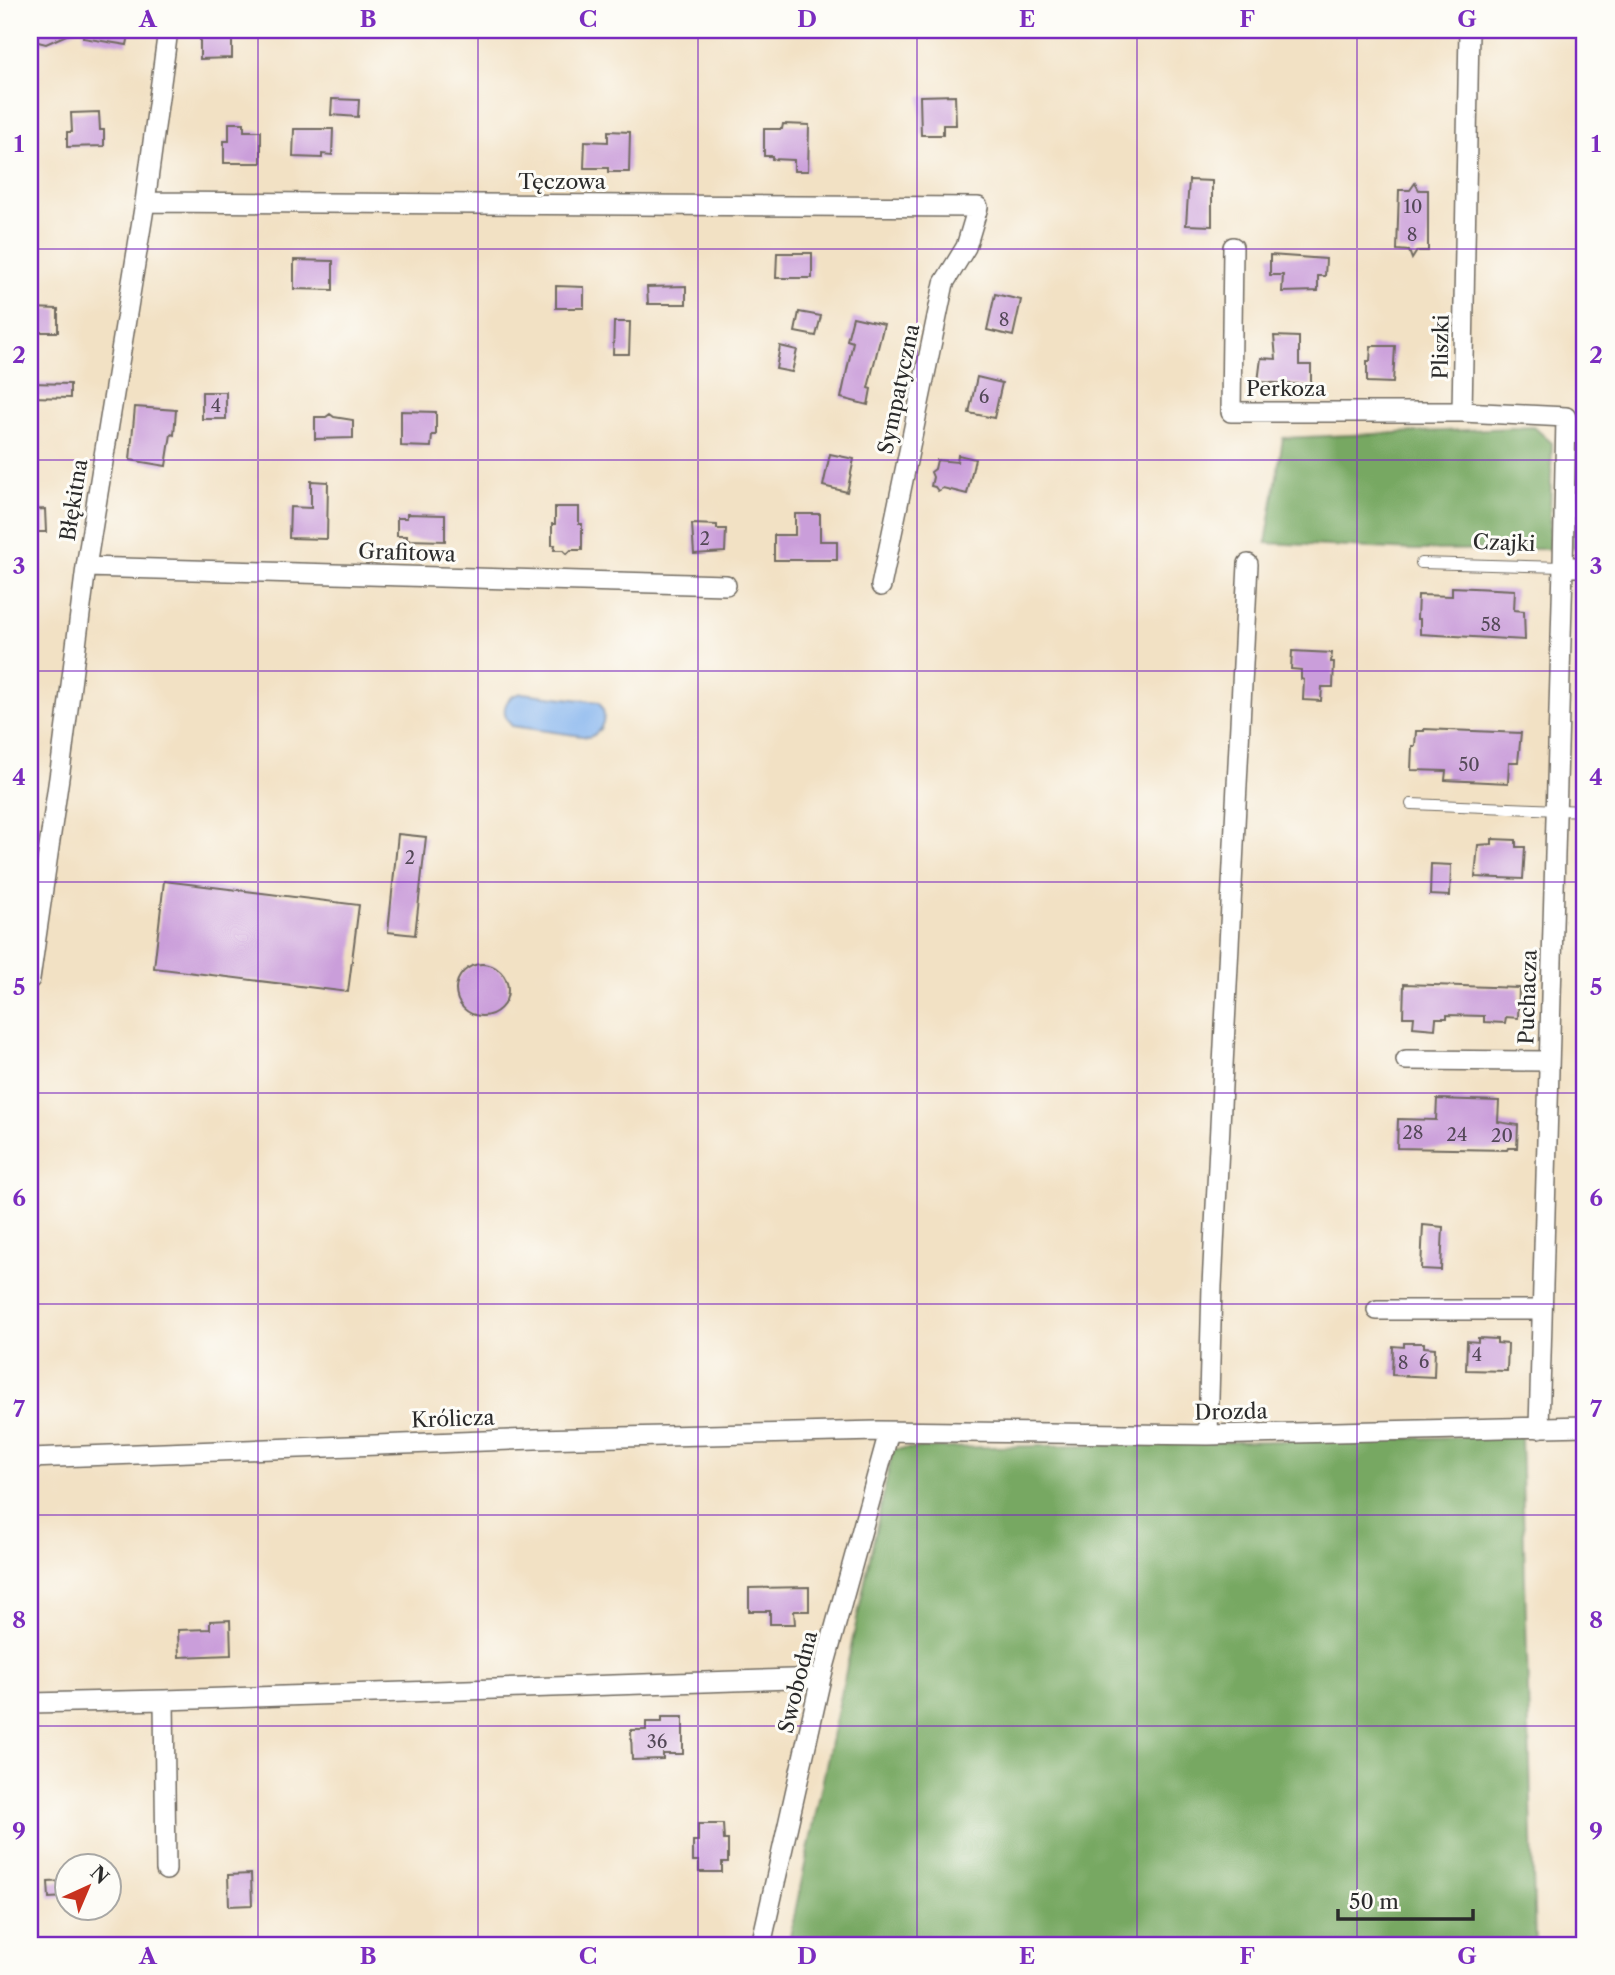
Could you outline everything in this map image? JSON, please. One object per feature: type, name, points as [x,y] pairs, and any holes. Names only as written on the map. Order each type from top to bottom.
[{"type":"street","name":"Błękitna","points":[[30,979],[86,567],[145,202],[168,30]]},
{"type":"street","name":"Pliszki","points":[[1462,412],[1469,30]]},
{"type":"street","name":"Tęczowa","points":[[145,202],[978,206]]},
{"type":"street","name":"Sympatyczna","points":[[881,586],[944,283],[967,247],[978,206]]},
{"type":"street","name":"Perkoza","points":[[1233,247],[1231,412],[1462,412]]},
{"type":"street","points":[[1462,412],[1566,417],[1563,567]]},
{"type":"street","points":[[1208,1435],[1213,1258],[1248,564]]},
{"type":"street","name":"Grafitowa","points":[[86,567],[726,585]]},
{"type":"street","name":"Czajki","points":[[1563,567],[1585,568]]},
{"type":"street","name":"Puchacza","points":[[1539,1428],[1563,567]]},
{"type":"street","points":[[1406,1060],[1549,1061]]},
{"type":"street","points":[[1377,1310],[1541,1310]]},
{"type":"street","name":"Drozda","points":[[883,1432],[1208,1435],[1585,1426]]},
{"type":"street","name":"Królicza","points":[[30,1458],[535,1438],[883,1432]]},
{"type":"street","name":"Swobodna","points":[[761,1945],[821,1678],[883,1432]]},
{"type":"street","points":[[30,1703],[821,1678]]},
{"type":"street","points":[[164,1700],[166,1870]]},
{"type":"lane","name":"Czajki","points":[[1421,563],[1563,567]]},
{"type":"lane","points":[[1411,804],[1585,811]]},
{"type":"green space","points":[[1577,390],[1585,391],[1585,549],[1572,548]]},
{"type":"green space","points":[[1534,427],[1552,443],[1549,549],[1415,550],[1266,543],[1283,438]]},
{"type":"green space","points":[[1521,1436],[1535,1945],[788,1945],[893,1449]]},
{"type":"water","points":[[522,693],[599,702],[603,722],[598,731],[589,737],[512,726],[506,716],[505,706],[507,701]]},
{"type":"building","points":[[30,30],[78,30],[46,44],[30,40]]},
{"type":"building","points":[[83,30],[130,30],[127,45],[83,38]]},
{"type":"building","points":[[232,36],[232,58],[200,59],[200,37]]},
{"type":"building","points":[[955,95],[956,125],[943,125],[943,135],[921,135],[920,96]]},
{"type":"building","points":[[332,99],[359,100],[358,117],[331,115]]},
{"type":"building","points":[[99,112],[100,130],[104,130],[104,146],[67,147],[67,132],[72,132],[71,113]]},
{"type":"building","points":[[229,123],[244,123],[244,131],[261,131],[261,163],[224,163],[224,141],[229,141]]},
{"type":"building","points":[[783,124],[809,125],[808,171],[794,171],[794,160],[764,156],[764,129],[782,129]]},
{"type":"building","points":[[294,129],[333,129],[332,155],[322,154],[322,158],[293,157]]},
{"type":"building","points":[[608,131],[630,132],[629,172],[608,172],[608,168],[584,168],[585,141],[608,142]]},
{"type":"building","points":[[1189,180],[1212,181],[1212,226],[1186,225]]},
{"type":"building","points":[[1415,183],[1419,190],[1428,190],[1428,251],[1417,251],[1412,259],[1409,251],[1397,250],[1399,190],[1410,190]]},
{"type":"building","points":[[777,253],[812,253],[812,278],[776,278]]},
{"type":"building","points":[[1270,255],[1326,259],[1325,276],[1318,276],[1318,291],[1282,292],[1283,275],[1270,275]]},
{"type":"building","points":[[294,260],[333,261],[333,290],[294,289]]},
{"type":"building","points":[[556,286],[584,287],[584,308],[556,308]]},
{"type":"building","points":[[686,286],[686,304],[648,304],[647,287]]},
{"type":"building","points":[[995,294],[1021,300],[1013,336],[987,330]]},
{"type":"building","points":[[31,308],[58,309],[58,332],[31,332]]},
{"type":"building","points":[[799,312],[821,316],[816,336],[795,332]]},
{"type":"building","points":[[853,317],[884,324],[868,388],[871,389],[868,405],[841,398],[853,342],[847,340]]},
{"type":"building","points":[[614,322],[630,322],[629,354],[613,354]]},
{"type":"building","points":[[1274,336],[1299,337],[1299,365],[1311,365],[1311,385],[1258,382],[1261,358],[1276,359]]},
{"type":"building","points":[[780,346],[797,350],[792,372],[776,369]]},
{"type":"building","points":[[1371,346],[1395,346],[1393,383],[1367,382],[1367,361],[1370,361]]},
{"type":"building","points":[[977,377],[1002,383],[994,418],[969,413]]},
{"type":"building","points":[[30,383],[70,384],[70,398],[30,397]]},
{"type":"building","points":[[202,392],[226,392],[226,419],[202,419]]},
{"type":"building","points":[[135,407],[176,410],[174,435],[171,434],[166,466],[130,460]]},
{"type":"building","points":[[401,411],[436,412],[436,435],[432,435],[431,447],[401,446]]},
{"type":"building","points":[[330,414],[353,420],[353,438],[315,439],[315,417],[326,417]]},
{"type":"building","points":[[830,454],[854,459],[847,492],[823,486]]},
{"type":"building","points":[[958,455],[975,459],[967,494],[943,488],[938,491],[931,486],[931,472],[935,469],[937,460],[957,462]]},
{"type":"building","points":[[311,481],[328,482],[327,539],[289,538],[290,507],[311,508]]},
{"type":"building","points":[[555,507],[579,507],[582,550],[571,550],[567,554],[563,550],[554,550],[552,524],[555,524]]},
{"type":"building","points":[[45,509],[46,532],[30,532],[30,510]]},
{"type":"building","points":[[407,514],[445,515],[445,541],[407,540],[407,536],[397,536],[397,518],[407,518]]},
{"type":"building","points":[[795,514],[820,514],[820,541],[837,541],[837,560],[774,560],[774,535],[795,535]]},
{"type":"building","points":[[692,524],[717,525],[717,529],[726,529],[725,552],[694,554]]},
{"type":"building","points":[[1452,587],[1515,590],[1514,610],[1524,611],[1525,640],[1420,634],[1420,619],[1417,619],[1418,595],[1452,596]]},
{"type":"building","points":[[1292,651],[1332,653],[1333,687],[1322,687],[1321,701],[1303,700],[1304,680],[1301,679],[1301,670],[1291,669]]},
{"type":"building","points":[[1424,729],[1521,733],[1518,762],[1509,762],[1508,783],[1445,780],[1446,771],[1411,770],[1416,731]]},
{"type":"building","points":[[398,834],[426,837],[415,935],[388,932]]},
{"type":"building","points":[[1492,839],[1516,840],[1516,847],[1525,847],[1523,879],[1475,877],[1478,845],[1492,844]]},
{"type":"building","points":[[1431,864],[1451,865],[1450,896],[1430,895]]},
{"type":"building","points":[[164,881],[359,905],[348,992],[154,968]]},
{"type":"building","points":[[482,964],[492,966],[500,972],[506,980],[506,1000],[500,1008],[492,1014],[482,1016],[472,1014],[464,1008],[458,1000],[456,990],[458,980],[464,972],[472,966]]},
{"type":"building","points":[[1404,984],[1519,988],[1518,1018],[1506,1017],[1505,1023],[1484,1022],[1484,1016],[1447,1015],[1447,1018],[1436,1018],[1435,1029],[1413,1027],[1414,1017],[1403,1017]]},
{"type":"building","points":[[1437,1099],[1499,1101],[1498,1122],[1518,1125],[1517,1148],[1397,1148],[1398,1119],[1436,1120]]},
{"type":"building","points":[[1423,1225],[1443,1227],[1441,1270],[1421,1269]]},
{"type":"building","points":[[1478,1338],[1497,1339],[1497,1343],[1508,1344],[1507,1371],[1466,1370],[1467,1341],[1478,1342]]},
{"type":"building","points":[[1404,1343],[1424,1343],[1424,1347],[1435,1348],[1434,1377],[1392,1375],[1393,1346],[1404,1347]]},
{"type":"building","points":[[809,1587],[809,1611],[794,1611],[795,1624],[770,1624],[770,1611],[749,1611],[749,1588]]},
{"type":"building","points":[[230,1620],[231,1655],[179,1657],[178,1630],[210,1629],[210,1621]]},
{"type":"building","points":[[662,1717],[683,1717],[683,1754],[663,1754],[663,1759],[632,1760],[631,1730],[646,1730],[646,1722],[662,1722]]},
{"type":"building","points":[[698,1824],[723,1824],[724,1840],[728,1840],[728,1862],[722,1862],[722,1872],[699,1872],[699,1861],[693,1861],[693,1841],[698,1841]]},
{"type":"building","points":[[251,1874],[252,1905],[229,1906],[228,1875]]},
{"type":"building","points":[[48,1882],[52,1882],[52,1898],[49,1898]]}]
